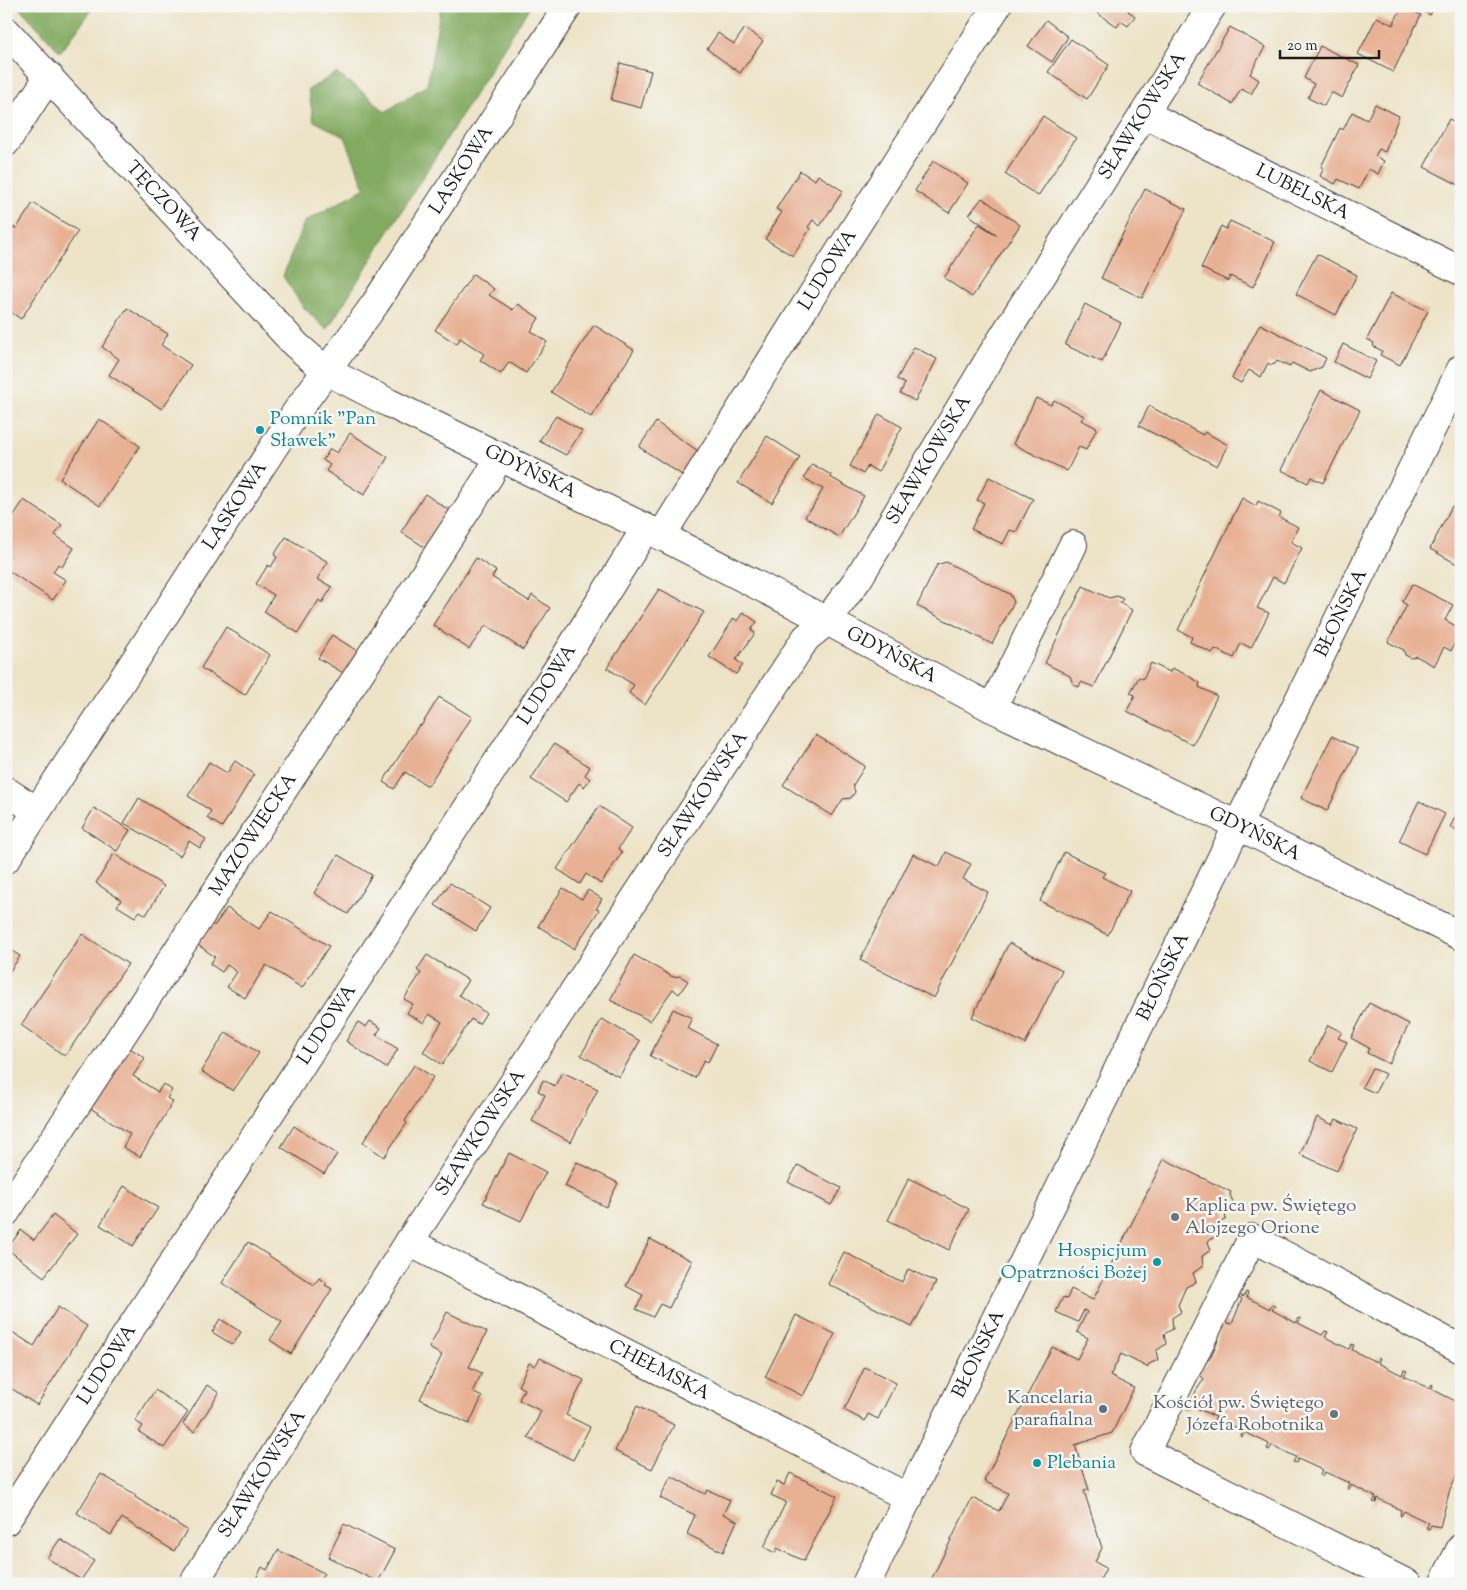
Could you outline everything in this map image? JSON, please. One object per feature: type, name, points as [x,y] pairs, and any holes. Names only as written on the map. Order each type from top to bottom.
[{"type":"street","name":"LASKOWA","points":[[6,859],[288,423],[375,304],[568,6]]},
{"type":"street","name":"LUDOWA","points":[[6,1521],[566,656],[653,532],[836,256],[997,6]]},
{"type":"street","name":"SŁAWKOWSKA","points":[[193,1584],[409,1242],[806,638],[827,620],[858,579],[993,353],[1212,6]]},
{"type":"street","name":"TĘCZOWA","points":[[6,31],[296,345],[326,370]]},
{"type":"street","points":[[6,142],[49,76]]},
{"type":"street","name":"LUBELSKA","points":[[1145,114],[1461,271]]},
{"type":"street","name":"BŁOŃSKA","points":[[866,1584],[1461,369]]},
{"type":"street","name":"GDYŃSKA","points":[[326,370],[827,620],[992,708],[1237,825],[1461,936]]},
{"type":"street","name":"MAZOWIECKA","points":[[6,1212],[483,484],[499,456]]},
{"type":"street","points":[[992,708],[1073,545]]},
{"type":"street","points":[[6,791],[37,811]]},
{"type":"street","points":[[1408,1584],[1145,1452],[1252,1238],[1461,1349]]},
{"type":"street","name":"CHEŁMSKA","points":[[409,1242],[909,1498]]},
{"type":"street","points":[[1443,1584],[1461,1548]]},
{"type":"green space","points":[[18,6],[92,6],[89,14],[60,52]]},
{"type":"green space","points":[[441,6],[530,6],[327,330],[303,307],[283,276],[304,222],[365,188],[345,137],[314,121],[308,90],[336,73],[367,95],[385,112],[427,85]]},
{"type":"building","points":[[1091,6],[1131,6],[1128,11],[1135,16],[1128,26],[1121,21],[1117,27],[1090,8]]},
{"type":"building","points":[[1402,6],[1421,15],[1393,72],[1358,54],[1377,17],[1393,25]]},
{"type":"building","points":[[1413,6],[1435,6],[1430,15]]},
{"type":"building","points":[[1046,20],[1068,37],[1052,62],[1028,46]]},
{"type":"building","points":[[1230,27],[1265,47],[1250,74],[1259,80],[1251,94],[1241,89],[1232,104],[1197,83]]},
{"type":"building","points":[[745,28],[763,41],[740,73],[707,49],[718,33],[734,44]]},
{"type":"building","points":[[1071,39],[1109,65],[1087,99],[1048,72]]},
{"type":"building","points":[[1320,46],[1359,65],[1342,98],[1331,92],[1324,106],[1308,98],[1314,84],[1304,78]]},
{"type":"building","points":[[620,63],[651,71],[641,108],[611,100]]},
{"type":"building","points":[[1375,104],[1399,116],[1385,152],[1379,149],[1375,156],[1384,161],[1378,174],[1369,169],[1359,189],[1338,179],[1335,184],[1320,176],[1324,168],[1321,167],[1340,128],[1343,130],[1352,112],[1367,120]]},
{"type":"building","points":[[1043,116],[1076,138],[1038,196],[1005,174]]},
{"type":"building","points":[[1449,119],[1461,125],[1461,181],[1459,185],[1424,167]]},
{"type":"building","points":[[933,161],[968,183],[949,213],[915,191]]},
{"type":"building","points":[[800,171],[815,180],[818,175],[843,191],[820,226],[813,220],[808,227],[810,229],[793,256],[765,239],[782,212],[776,209]]},
{"type":"building","points":[[1145,189],[1186,209],[1142,298],[1101,278]]},
{"type":"building","points":[[982,198],[1020,225],[972,297],[944,278],[979,224],[997,235],[969,215]]},
{"type":"building","points":[[33,203],[78,231],[21,319],[6,309],[6,239],[14,227],[16,229]]},
{"type":"building","points":[[1230,221],[1275,242],[1253,287],[1230,276],[1228,281],[1201,268],[1221,226],[1226,229]]},
{"type":"building","points":[[1317,254],[1357,275],[1336,315],[1296,294]]},
{"type":"building","points":[[473,274],[494,289],[489,295],[513,310],[518,304],[539,318],[531,331],[547,342],[526,373],[509,362],[501,374],[480,360],[484,354],[460,338],[457,344],[435,330]]},
{"type":"building","points":[[1391,293],[1428,311],[1400,365],[1380,355],[1382,351],[1373,346],[1374,343],[1367,339]]},
{"type":"building","points":[[1085,304],[1121,323],[1102,362],[1065,345]]},
{"type":"building","points":[[127,308],[168,334],[161,345],[191,365],[162,409],[109,375],[119,359],[102,347]]},
{"type":"building","points":[[1260,324],[1326,358],[1322,367],[1310,372],[1292,363],[1290,367],[1277,361],[1271,365],[1268,363],[1261,377],[1249,370],[1241,383],[1232,378]]},
{"type":"building","points":[[594,325],[634,350],[591,417],[551,392]]},
{"type":"building","points":[[1343,344],[1376,361],[1367,379],[1334,362]]},
{"type":"building","points":[[914,347],[937,359],[915,401],[900,393],[905,384],[897,379]]},
{"type":"building","points":[[1321,390],[1360,410],[1323,483],[1311,477],[1308,483],[1281,470]]},
{"type":"building","points":[[1036,398],[1051,405],[1054,400],[1084,416],[1081,420],[1097,428],[1086,450],[1079,447],[1067,471],[1013,444]]},
{"type":"building","points":[[1149,406],[1203,435],[1205,432],[1228,445],[1217,466],[1139,426]]},
{"type":"building","points":[[879,414],[902,427],[878,472],[868,466],[863,474],[850,466]]},
{"type":"building","points":[[556,416],[582,431],[566,455],[539,441]]},
{"type":"building","points":[[99,419],[140,446],[100,506],[60,479]]},
{"type":"building","points":[[656,422],[698,451],[682,475],[639,447]]},
{"type":"building","points":[[350,433],[388,457],[364,495],[326,471],[330,465],[323,460],[330,449],[337,453]]},
{"type":"building","points":[[767,436],[800,457],[772,503],[738,483]]},
{"type":"building","points":[[812,464],[831,475],[830,477],[864,496],[839,537],[805,517],[823,489],[804,478]]},
{"type":"building","points":[[989,477],[1033,499],[1016,532],[1010,530],[1003,544],[971,529],[984,503],[977,500]]},
{"type":"building","points":[[425,494],[450,511],[426,548],[401,532]]},
{"type":"building","points":[[1242,498],[1256,506],[1258,501],[1281,513],[1279,517],[1298,527],[1291,542],[1302,548],[1284,583],[1273,577],[1257,608],[1269,613],[1251,648],[1241,643],[1234,658],[1215,649],[1212,653],[1190,642],[1192,637],[1178,630]]},
{"type":"building","points":[[24,500],[62,525],[55,535],[74,548],[62,567],[58,564],[53,572],[66,580],[53,600],[6,569],[6,527]]},
{"type":"building","points":[[1452,506],[1461,510],[1461,558],[1457,564],[1430,549]]},
{"type":"building","points":[[286,537],[328,562],[317,579],[332,587],[322,603],[319,600],[298,633],[264,612],[274,595],[256,584],[268,565],[271,567],[277,557],[274,555]]},
{"type":"building","points":[[476,558],[496,571],[492,577],[529,601],[532,595],[550,608],[523,650],[486,625],[469,649],[433,625]]},
{"type":"building","points":[[946,562],[1010,594],[1014,602],[992,644],[917,606],[937,565]]},
{"type":"building","points":[[1412,584],[1453,605],[1445,620],[1461,629],[1451,651],[1444,647],[1434,666],[1416,656],[1411,658],[1405,655],[1404,650],[1388,642],[1407,605],[1402,602]]},
{"type":"building","points":[[1083,586],[1109,598],[1117,596],[1123,599],[1120,603],[1132,610],[1094,687],[1081,682],[1079,687],[1073,684],[1070,676],[1045,663]]},
{"type":"building","points":[[659,589],[704,612],[645,705],[629,693],[634,685],[607,668]]},
{"type":"building","points":[[743,612],[757,622],[751,630],[755,633],[736,660],[743,665],[736,674],[709,657],[734,618],[737,621]]},
{"type":"building","points":[[226,627],[270,655],[245,695],[201,668]]},
{"type":"building","points":[[332,635],[359,652],[345,674],[318,658]]},
{"type":"building","points":[[1151,663],[1170,672],[1172,668],[1187,675],[1200,683],[1199,687],[1217,696],[1193,745],[1127,711],[1135,695],[1130,693],[1139,677],[1143,679]]},
{"type":"building","points":[[439,697],[472,717],[428,786],[405,772],[394,789],[383,782]]},
{"type":"building","points":[[816,735],[865,766],[853,785],[855,792],[851,798],[843,799],[832,816],[783,785]]},
{"type":"building","points":[[1332,736],[1358,749],[1327,811],[1301,798]]},
{"type":"building","points":[[554,744],[590,767],[585,775],[590,779],[584,787],[579,783],[566,802],[531,779]]},
{"type":"building","points":[[235,761],[254,774],[222,827],[207,818],[211,811],[188,796],[209,762],[227,773]]},
{"type":"building","points":[[139,798],[206,839],[200,848],[189,841],[180,856],[124,823]]},
{"type":"building","points":[[1419,801],[1445,814],[1425,854],[1399,841]]},
{"type":"building","points":[[599,806],[632,828],[618,849],[622,852],[601,884],[586,874],[580,884],[557,869]]},
{"type":"building","points":[[1461,806],[1461,833],[1450,827]]},
{"type":"building","points":[[94,808],[130,830],[117,851],[82,828]]},
{"type":"building","points":[[946,852],[971,864],[963,879],[988,892],[934,998],[860,960],[913,854],[939,867]]},
{"type":"building","points":[[1064,852],[1105,873],[1102,877],[1130,891],[1108,935],[1040,901]]},
{"type":"building","points":[[114,854],[164,886],[146,915],[140,911],[135,917],[117,906],[121,900],[96,883]]},
{"type":"building","points":[[338,855],[372,875],[348,914],[314,893]]},
{"type":"building","points":[[450,883],[490,908],[476,931],[435,905]]},
{"type":"building","points":[[563,888],[582,899],[588,890],[602,899],[596,909],[599,910],[574,949],[538,926]]},
{"type":"building","points":[[227,908],[259,929],[272,911],[329,946],[302,988],[266,965],[245,998],[227,987],[237,972],[227,965],[222,972],[210,964],[215,957],[198,945],[212,924],[214,926]]},
{"type":"building","points":[[82,934],[128,964],[65,1056],[21,1025]]},
{"type":"building","points":[[1009,943],[1062,970],[1025,1044],[972,1017]]},
{"type":"building","points":[[6,947],[20,956],[6,977]]},
{"type":"building","points":[[427,955],[468,980],[459,995],[486,1013],[479,1024],[471,1019],[442,1065],[423,1052],[442,1022],[429,1014],[424,1023],[407,1013],[413,1004],[404,999],[421,973],[417,970]]},
{"type":"building","points":[[634,955],[673,977],[680,976],[688,981],[679,994],[673,989],[650,1021],[610,1000]]},
{"type":"building","points":[[1369,1003],[1409,1024],[1389,1064],[1367,1053],[1369,1048],[1351,1038]]},
{"type":"building","points":[[673,1009],[692,1018],[687,1028],[717,1044],[708,1062],[704,1060],[695,1078],[650,1056]]},
{"type":"building","points":[[602,1019],[640,1041],[619,1077],[581,1055]]},
{"type":"building","points":[[370,1021],[381,1028],[376,1035],[398,1049],[386,1068],[346,1041],[358,1022],[366,1027]]},
{"type":"building","points":[[1328,1025],[1342,1032],[1338,1038],[1347,1042],[1332,1072],[1310,1061]]},
{"type":"building","points":[[226,1032],[259,1053],[233,1091],[201,1071]]},
{"type":"building","points":[[128,1047],[145,1058],[133,1076],[158,1092],[163,1084],[172,1090],[167,1098],[173,1102],[140,1157],[123,1147],[130,1134],[89,1107]]},
{"type":"building","points":[[414,1065],[433,1077],[405,1121],[407,1123],[384,1157],[363,1142]]},
{"type":"building","points":[[1372,1068],[1385,1074],[1375,1093],[1362,1087]]},
{"type":"building","points":[[562,1072],[598,1089],[571,1142],[532,1121],[545,1095],[538,1091],[543,1080],[555,1086]]},
{"type":"building","points":[[1317,1117],[1333,1125],[1336,1119],[1357,1129],[1337,1171],[1300,1154]]},
{"type":"building","points":[[294,1126],[337,1154],[324,1174],[281,1147]]},
{"type":"building","points":[[509,1153],[546,1172],[521,1221],[483,1203]]},
{"type":"building","name":"Plebania","points":[[1164,1159],[1231,1192],[1230,1195],[1234,1204],[1224,1209],[1226,1219],[1217,1225],[1219,1235],[1209,1240],[1211,1250],[1202,1256],[1203,1266],[1193,1273],[1196,1282],[1186,1287],[1178,1305],[1181,1312],[1172,1318],[1173,1329],[1164,1334],[1166,1344],[1156,1351],[1158,1360],[1147,1367],[1121,1354],[1110,1376],[1134,1388],[1112,1433],[1075,1445],[1089,1490],[1084,1491],[1102,1548],[1095,1562],[1106,1568],[1098,1584],[929,1584],[972,1498],[999,1511],[1008,1493],[984,1481],[1052,1347],[1077,1359],[1088,1338],[1077,1332],[1087,1312],[1084,1310],[1078,1322],[1056,1312],[1063,1297],[1067,1299],[1071,1289],[1093,1300]]},
{"type":"building","points":[[577,1162],[618,1183],[606,1207],[565,1186]]},
{"type":"building","points":[[798,1165],[841,1188],[831,1205],[788,1182]]},
{"type":"building","points":[[909,1178],[969,1209],[949,1250],[888,1220]]},
{"type":"building","points":[[124,1186],[158,1208],[133,1246],[100,1225]]},
{"type":"building","points":[[53,1215],[77,1234],[44,1277],[7,1249],[21,1230],[34,1240]]},
{"type":"building","points":[[650,1239],[692,1261],[669,1308],[660,1304],[653,1317],[636,1309],[643,1295],[626,1286]]},
{"type":"building","points":[[248,1242],[314,1285],[319,1278],[332,1289],[291,1354],[270,1340],[282,1322],[222,1283]]},
{"type":"building","points":[[844,1252],[902,1282],[908,1269],[936,1282],[912,1327],[828,1284]]},
{"type":"building","name":"Kościół pw. Świętego Józefa Robotnika","points":[[1246,1292],[1248,1293],[1246,1297],[1270,1309],[1272,1305],[1275,1306],[1272,1310],[1296,1323],[1299,1318],[1301,1319],[1298,1323],[1322,1335],[1325,1331],[1328,1332],[1325,1337],[1349,1349],[1352,1344],[1354,1345],[1352,1350],[1376,1362],[1378,1357],[1380,1358],[1378,1363],[1402,1375],[1404,1370],[1407,1371],[1404,1376],[1429,1388],[1432,1384],[1432,1389],[1455,1401],[1458,1397],[1460,1398],[1458,1402],[1461,1404],[1461,1467],[1450,1489],[1440,1527],[1431,1525],[1429,1529],[1426,1528],[1429,1523],[1404,1511],[1401,1516],[1401,1510],[1377,1498],[1376,1503],[1373,1502],[1376,1497],[1351,1485],[1349,1489],[1347,1488],[1349,1483],[1325,1472],[1322,1476],[1320,1475],[1322,1470],[1298,1459],[1296,1463],[1293,1462],[1296,1457],[1272,1445],[1269,1450],[1267,1449],[1269,1444],[1245,1432],[1242,1437],[1243,1431],[1218,1419],[1216,1423],[1214,1422],[1216,1417],[1192,1406],[1189,1410],[1187,1409],[1189,1404],[1185,1402],[1186,1400],[1191,1402],[1204,1379],[1198,1373],[1211,1356],[1224,1322],[1232,1324],[1242,1299],[1238,1296],[1239,1294],[1243,1297]]},
{"type":"building","points":[[58,1307],[87,1326],[37,1405],[6,1385],[6,1328],[34,1346]]},
{"type":"building","points":[[447,1312],[487,1332],[469,1367],[482,1373],[472,1392],[482,1397],[469,1424],[420,1399],[442,1355],[429,1348]]},
{"type":"building","points":[[796,1315],[835,1334],[803,1396],[765,1377]]},
{"type":"building","points":[[220,1319],[241,1332],[233,1345],[212,1332]]},
{"type":"building","points":[[540,1358],[584,1380],[566,1415],[590,1427],[573,1460],[528,1438],[541,1411],[519,1400],[524,1389],[518,1386],[529,1363],[535,1366]]},
{"type":"building","points":[[865,1367],[896,1383],[878,1419],[868,1414],[865,1421],[844,1410]]},
{"type":"building","points":[[207,1385],[219,1393],[194,1432],[183,1424]]},
{"type":"building","points":[[155,1390],[188,1412],[164,1448],[139,1432],[143,1426],[135,1421]]},
{"type":"building","points":[[637,1406],[674,1425],[652,1469],[615,1451]]},
{"type":"building","points":[[790,1473],[837,1496],[804,1561],[777,1548],[775,1553],[764,1547],[786,1502],[771,1495],[777,1482],[784,1485]]},
{"type":"building","points":[[101,1474],[136,1495],[135,1497],[187,1530],[174,1551],[122,1518],[111,1535],[77,1513]]},
{"type":"building","points":[[671,1476],[705,1494],[708,1490],[730,1500],[723,1514],[737,1521],[723,1552],[687,1534],[695,1515],[660,1498]]},
{"type":"building","points":[[344,1524],[395,1550],[378,1582],[328,1557]]},
{"type":"building","points":[[60,1539],[94,1561],[81,1580],[47,1558]]},
{"type":"building","points":[[278,1550],[324,1573],[318,1584],[253,1584],[262,1567],[267,1570]]},
{"type":"place","name":"Pomnik \"Pan Sławek\"","points":[[260,430]]},
{"type":"place","name":"Kaplica pw. Świętego Alojzego Orione","points":[[1175,1217]]},
{"type":"place","name":"Hospicjum Opatrzności Bożej","points":[[1157,1262]]},
{"type":"place","name":"Kancelaria parafialna","points":[[1103,1409]]},
{"type":"place","name":"Kościół pw. Świętego Józefa Robotnika","points":[[1334,1414]]},
{"type":"place","name":"Plebania","points":[[1037,1463]]}]
